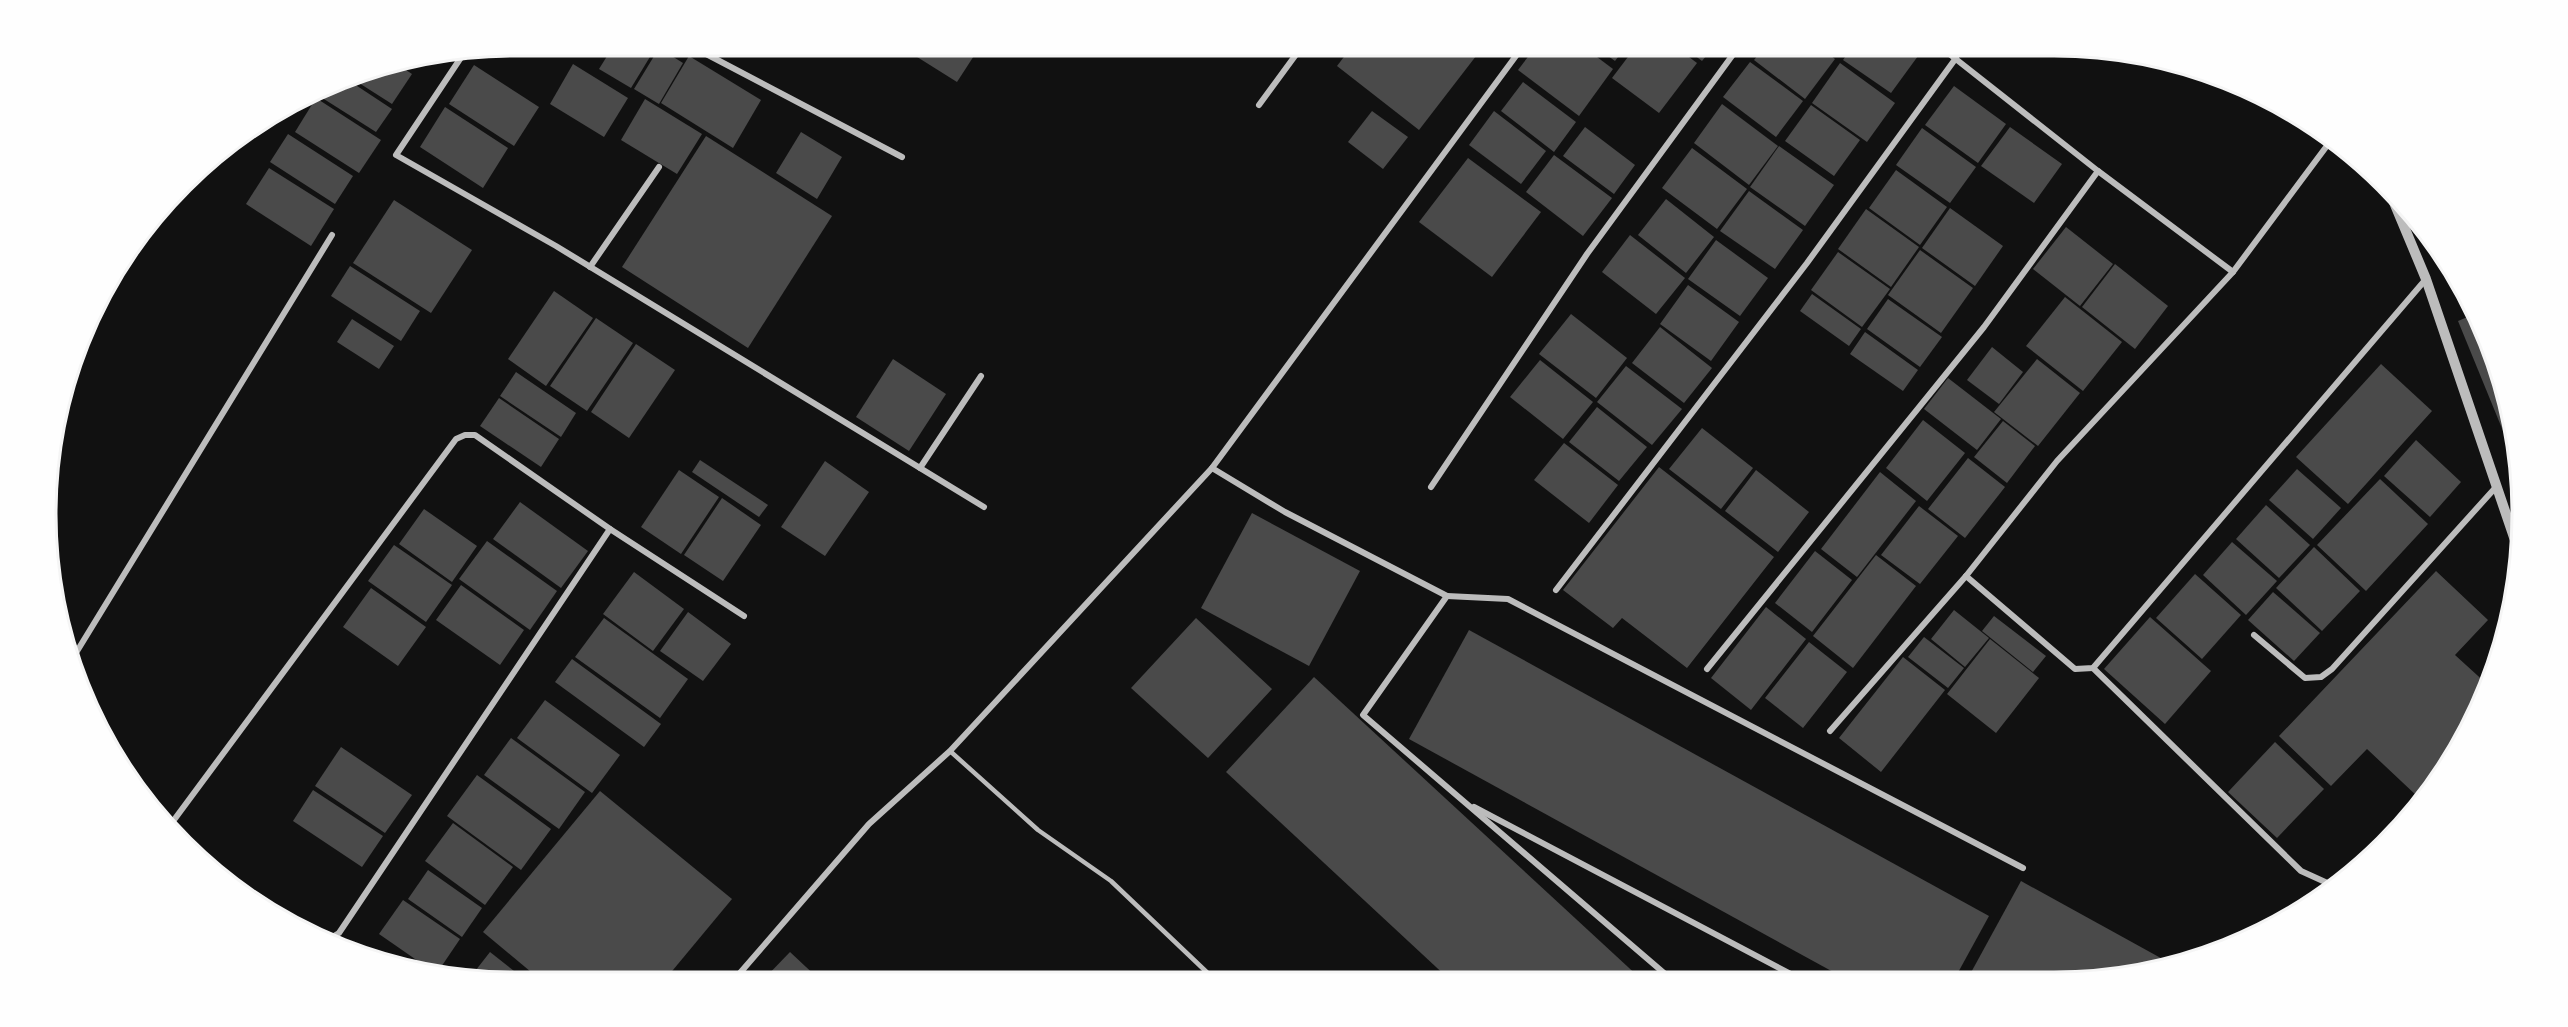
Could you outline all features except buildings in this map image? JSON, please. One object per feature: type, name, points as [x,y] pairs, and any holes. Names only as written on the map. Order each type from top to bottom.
[{"type":"street","points":[[710,56],[902,156]]},
{"type":"street","points":[[1259,105],[1295,56]]},
{"type":"street","points":[[741,972],[868,824],[950,751],[1212,468],[1516,56]]},
{"type":"street","points":[[1431,487],[1587,254],[1732,56]]},
{"type":"street","points":[[1953,56],[2098,171],[2233,272]]},
{"type":"street","points":[[461,58],[396,155],[590,267],[984,507]]},
{"type":"street","points":[[1556,590],[1807,263],[1956,58]]},
{"type":"street","points":[[1830,731],[1966,576],[2057,460],[2233,272],[2327,146]]},
{"type":"street","points":[[590,267],[658,167]]},
{"type":"street","points":[[1707,669],[1984,327],[2098,171]]},
{"type":"street","points":[[2397,210],[2426,279],[2512,532]]},
{"type":"street","points":[[77,652],[332,235]]},
{"type":"street","points":[[1966,576],[2075,669],[2093,668],[2426,279]]},
{"type":"street","points":[[920,468],[981,376]]},
{"type":"street","points":[[174,820],[456,439],[465,435],[475,435],[610,530],[744,616]]},
{"type":"street","points":[[1212,468],[1285,512],[1447,596],[1508,599],[2023,868]]},
{"type":"street","points":[[2254,635],[2305,678],[2321,677],[2332,669],[2496,487]]},
{"type":"street","points":[[335,935],[339,933],[610,530]]},
{"type":"street","points":[[1447,596],[1363,716],[1663,972]]},
{"type":"street","points":[[2093,668],[2301,871],[2326,882]]},
{"type":"street","points":[[1462,801],[1787,972]]},
{"type":"lane","points":[[950,751],[1038,830],[1111,882],[1207,972]]}]
